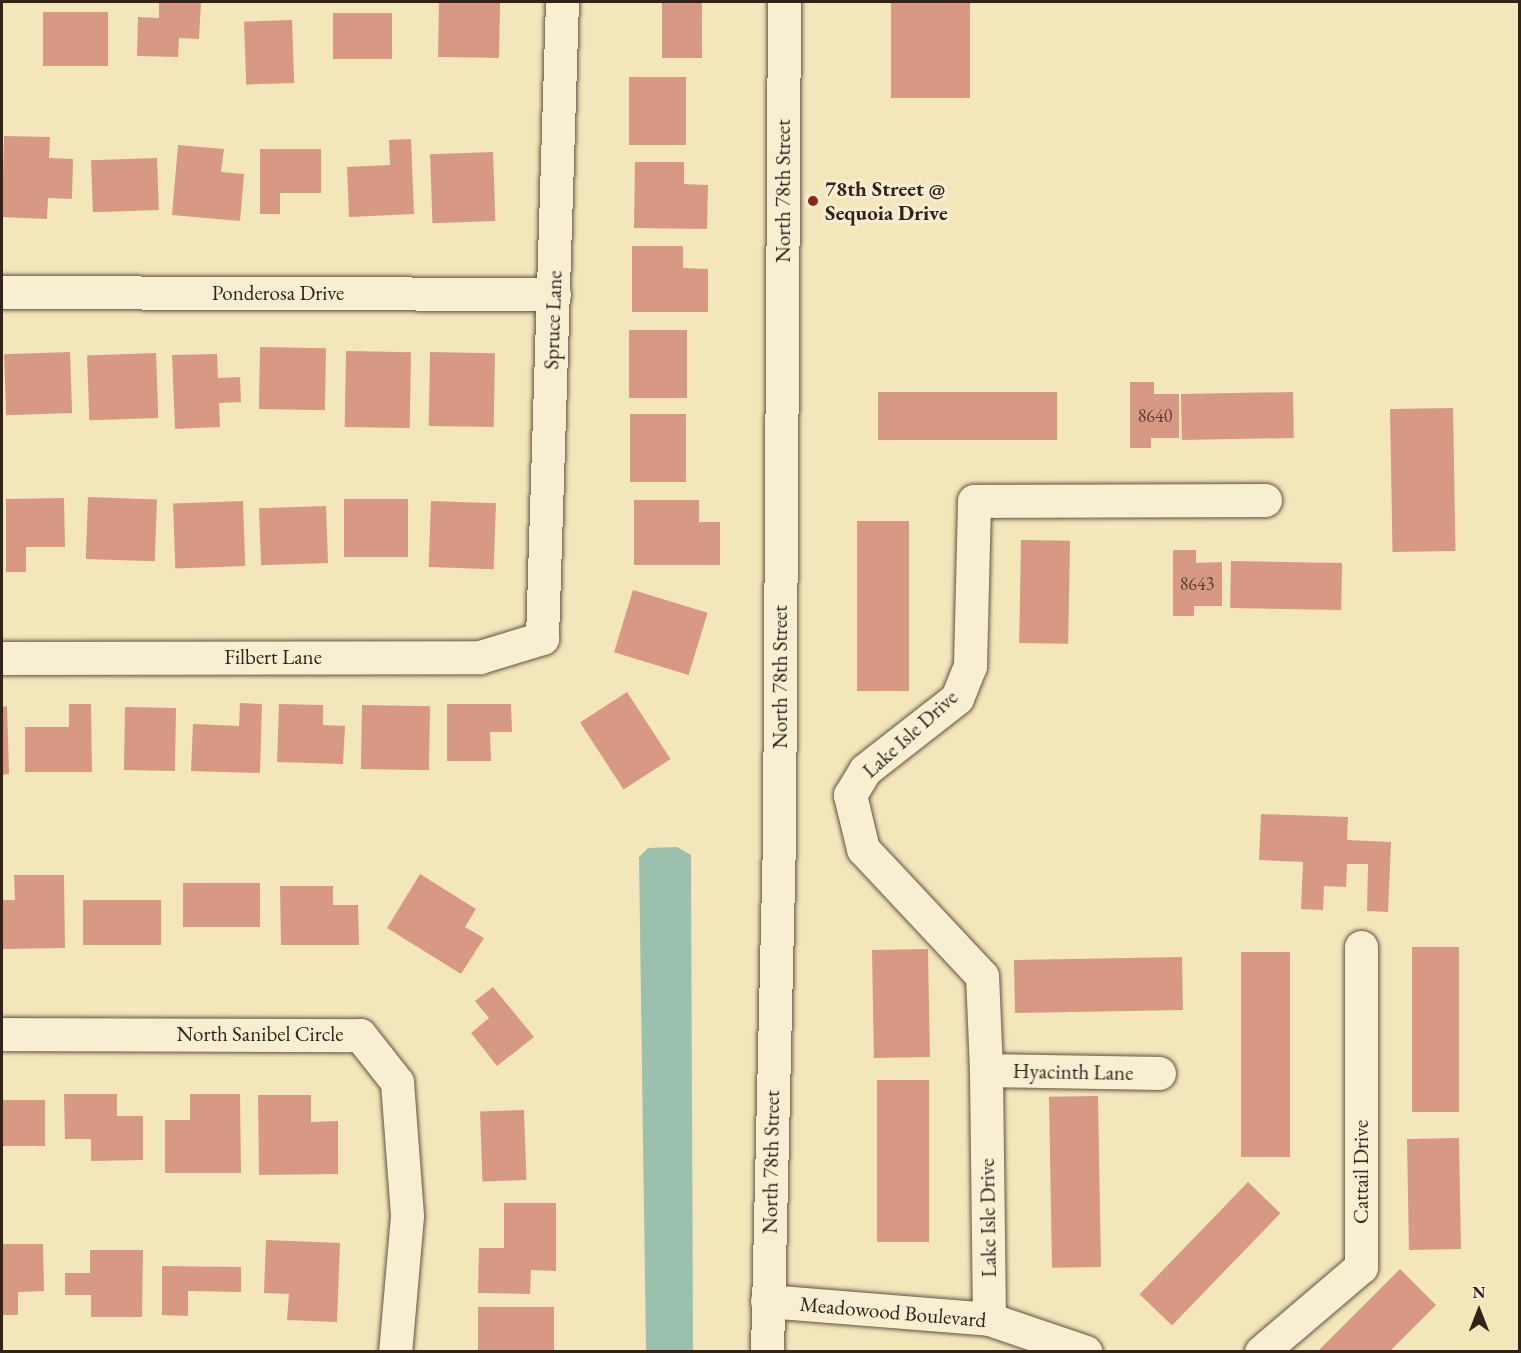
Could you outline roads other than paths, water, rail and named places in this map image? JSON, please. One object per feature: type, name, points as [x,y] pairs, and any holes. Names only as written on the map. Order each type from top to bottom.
[{"type":"street","name":"Spruce Lane","points":[[542,638],[562,2]]},
{"type":"street","name":"North 78th Street","points":[[767,1352],[779,839],[784,2]]},
{"type":"street","name":"Ponderosa Drive","points":[[2,292],[554,294]]},
{"type":"street","name":"Lake Isle Drive","points":[[989,1319],[986,1070],[982,976],[863,849],[850,795],[865,770],[957,698],[970,666],[974,501],[1265,500]]},
{"type":"street","name":"Filbert Lane","points":[[2,658],[480,657],[542,638]]},
{"type":"street","name":"Cattail Drive","points":[[1261,1352],[1361,1267],[1361,947]]},
{"type":"street","name":"North Sanibel Circle","points":[[2,1034],[360,1035],[397,1082],[407,1216],[395,1352]]},
{"type":"street","name":"Hyacinth Lane","points":[[986,1070],[1159,1073]]},
{"type":"street","name":"Meadowood Boulevard","points":[[767,1302],[989,1319],[1086,1352]]},
{"type":"place","name":"78th Street @ Sequoia Drive","points":[[813,201]]}]
